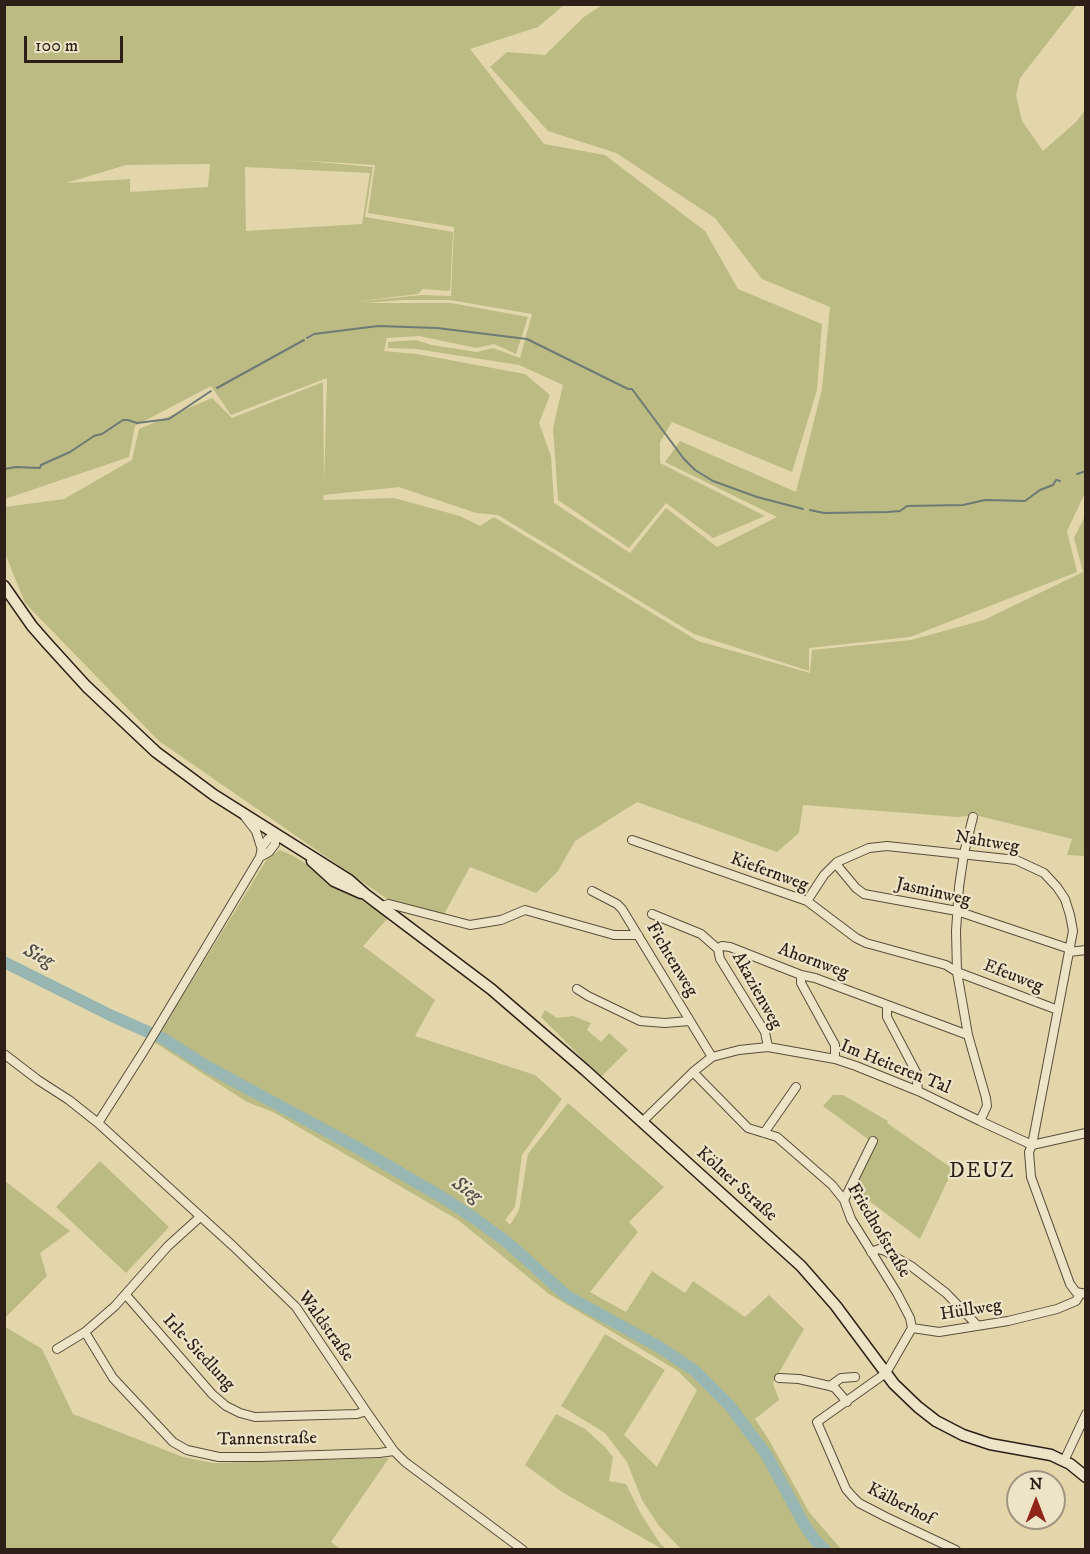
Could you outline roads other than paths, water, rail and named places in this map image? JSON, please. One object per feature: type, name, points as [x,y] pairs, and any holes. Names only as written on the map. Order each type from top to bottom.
[{"type":"main road","name":"Kölner Straße","points":[[4,586],[32,626],[121,720],[156,752],[309,856],[334,880],[365,894],[452,958],[526,1018],[642,1122],[814,1280],[886,1373],[918,1407],[946,1427],[963,1435],[990,1444],[1045,1453],[1064,1461],[1086,1477]]},
{"type":"street","points":[[98,1124],[261,853],[256,831],[240,811]]},
{"type":"street","points":[[973,817],[964,854],[957,910],[957,972],[968,1035],[987,1098],[987,1106],[980,1121]]},
{"type":"street","points":[[261,853],[269,852],[276,834]]},
{"type":"street","name":"Kiefernweg","points":[[632,840],[807,901],[866,943],[946,965],[957,972]]},
{"type":"street","name":"Nahtweg","points":[[807,901],[824,875],[836,864],[862,851],[887,846],[1017,860],[1044,873],[1057,887],[1065,899],[1073,931],[1029,1152],[1031,1177],[1070,1284],[1076,1292],[1083,1294]]},
{"type":"street","name":"Jasminweg","points":[[836,864],[864,894],[957,910],[1069,950]]},
{"type":"street","name":"Fichtenweg","points":[[592,891],[616,904],[638,935],[712,1057]]},
{"type":"street","points":[[381,906],[389,904],[470,925],[501,920],[525,910],[614,935],[638,935]]},
{"type":"street","name":"Ahornweg","points":[[652,914],[700,934],[718,949],[722,946],[730,947],[968,1035]]},
{"type":"street","name":"Akazienweg","points":[[718,949],[720,959],[765,1032],[768,1047]]},
{"type":"street","points":[[1069,950],[1086,950]]},
{"type":"street","name":"Efeuweg","points":[[957,972],[1058,1010]]},
{"type":"street","points":[[801,975],[801,983],[835,1045],[835,1059]]},
{"type":"street","points":[[577,989],[639,1021],[665,1023],[690,1021]]},
{"type":"street","points":[[887,1006],[887,1017],[916,1072],[918,1091]]},
{"type":"street","name":"Im Heiteren Tal","points":[[642,1122],[693,1072],[712,1057],[739,1050],[768,1047],[835,1059],[871,1071],[1032,1144]]},
{"type":"street","name":"Waldstraße","points":[[4,1054],[69,1100],[98,1124],[271,1282],[296,1307],[394,1451],[405,1462],[523,1550]]},
{"type":"street","name":"Friedhofstraße","points":[[693,1072],[748,1128],[777,1137],[814,1167],[844,1200],[851,1219],[897,1293],[910,1318],[912,1328]]},
{"type":"street","points":[[764,1133],[796,1087]]},
{"type":"street","points":[[1032,1144],[1086,1133]]},
{"type":"street","points":[[844,1200],[873,1141]]},
{"type":"street","points":[[57,1349],[85,1332],[126,1295],[168,1246],[200,1217]]},
{"type":"street","points":[[871,1252],[879,1249],[885,1251],[911,1266],[946,1293],[977,1325]]},
{"type":"street","name":"Hüllweg","points":[[912,1328],[939,1332],[1008,1321],[1057,1309],[1076,1301],[1083,1294]]},
{"type":"street","name":"Irle-Siedlung","points":[[126,1295],[212,1394],[226,1406],[240,1413],[255,1417],[357,1414],[366,1411]]},
{"type":"street","points":[[886,1373],[912,1328]]},
{"type":"street","name":"Tannenstraße","points":[[85,1332],[113,1378],[166,1434],[187,1450],[219,1457],[394,1451]]},
{"type":"street","name":"Kälberhof","points":[[886,1373],[817,1422],[846,1489],[859,1503],[956,1550]]},
{"type":"street","points":[[830,1386],[841,1378],[855,1377]]},
{"type":"street","points":[[779,1378],[800,1379],[830,1386],[835,1388],[847,1402]]},
{"type":"street","points":[[1064,1461],[1086,1414]]},
{"type":"waterway","points":[[307,338],[314,334],[378,326],[437,328],[527,339],[632,389],[684,459],[695,470],[713,481],[757,497],[803,509]]},
{"type":"waterway","points":[[217,388],[304,340]]},
{"type":"waterway","points":[[4,469],[40,468],[41,465],[70,452],[123,420],[137,423],[169,419],[211,391]]},
{"type":"waterway","points":[[1077,474],[1086,471]]},
{"type":"waterway","points":[[810,510],[824,513],[887,512],[900,511],[907,506],[963,505],[985,500],[1025,501],[1040,490],[1053,485],[1056,480],[1060,481]]},
{"type":"waterway","name":"Sieg","points":[[4,962],[112,1016],[164,1039],[208,1067],[356,1147],[445,1199],[508,1243],[567,1296],[661,1348],[695,1371],[729,1405],[766,1454],[805,1526],[825,1550]]},
{"type":"district","name":"DEUZ","points":[[982,1173]]}]
